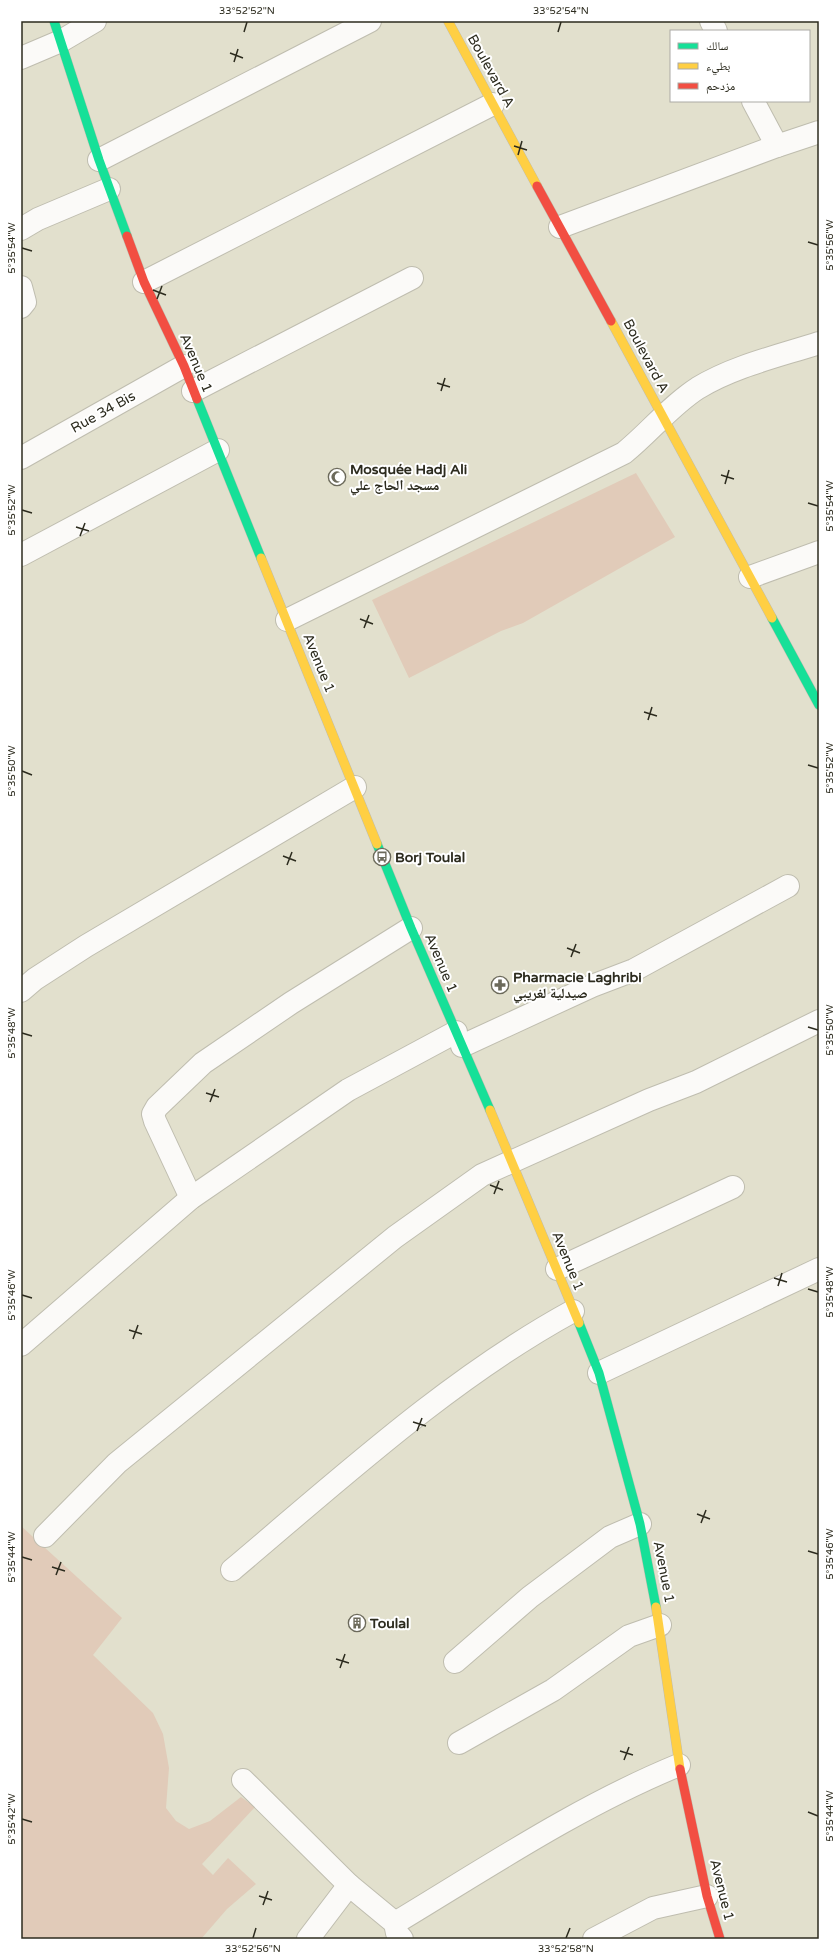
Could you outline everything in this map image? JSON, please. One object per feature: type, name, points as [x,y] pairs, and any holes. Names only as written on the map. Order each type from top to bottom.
[{"type":"street","name":"Avenue 1","points":[[54,21],[99,160],[144,282],[184,366],[411,928],[512,1160],[599,1373],[640,1524],[660,1625],[679,1765],[707,1896],[720,1939]]},
{"type":"street","points":[[21,58],[61,41],[95,21]]},
{"type":"street","points":[[99,160],[370,21]]},
{"type":"street","name":"Boulevard A","points":[[448,21],[819,705]]},
{"type":"street","points":[[711,21],[716,30]]},
{"type":"street","points":[[754,102],[776,146]]},
{"type":"street","points":[[144,282],[493,104]]},
{"type":"street","points":[[560,227],[776,146],[819,132]]},
{"type":"street","points":[[21,229],[38,219],[109,189]]},
{"type":"street","points":[[193,391],[412,278]]},
{"type":"street","points":[[21,287],[25,302],[21,307]]},
{"type":"street","points":[[287,620],[624,453],[644,436],[662,416],[698,389],[722,376],[819,343]]},
{"type":"street","name":"Rue 34 Bis","points":[[21,458],[184,366]]},
{"type":"street","points":[[21,555],[218,450]]},
{"type":"street","points":[[750,577],[819,552]]},
{"type":"street","points":[[21,991],[35,979],[86,946],[355,787]]},
{"type":"street","points":[[21,1345],[191,1198],[348,1090],[459,1039],[634,970],[788,886]]},
{"type":"street","points":[[191,1198],[155,1120],[153,1114],[157,1107],[203,1063],[291,1003],[411,928]]},
{"type":"street","points":[[45,1536],[117,1463],[395,1237],[482,1175],[512,1160],[696,1082],[819,1021]]},
{"type":"street","points":[[557,1269],[733,1187]]},
{"type":"street","points":[[599,1373],[819,1269]]},
{"type":"street","points":[[232,1570],[370,1454],[468,1377],[538,1330],[573,1311]]},
{"type":"street","points":[[455,1662],[530,1597],[610,1537],[640,1524]]},
{"type":"street","points":[[459,1743],[553,1690],[629,1636],[660,1625]]},
{"type":"street","points":[[243,1780],[349,1885],[399,1931],[591,1806],[645,1779],[679,1765]]},
{"type":"street","points":[[308,1939],[349,1885]]},
{"type":"street","points":[[594,1939],[653,1908],[707,1896]]},
{"type":"shaded area","points":[[636,473],[675,537],[523,623],[501,631],[409,678],[372,600]]},
{"type":"shaded area","points":[[21,1526],[122,1618],[93,1655],[153,1713],[163,1734],[169,1768],[166,1808],[176,1821],[189,1829],[210,1821],[241,1797],[255,1807],[202,1864],[213,1875],[228,1858],[256,1884],[227,1909],[201,1939],[21,1939]]},
{"type":"traffic: fast","points":[[54,21],[99,160],[127,236]]},
{"type":"traffic: fast","points":[[197,399],[261,558]]},
{"type":"traffic: fast","points":[[772,618],[819,705]]},
{"type":"traffic: fast","points":[[377,844],[411,928],[490,1110]]},
{"type":"traffic: fast","points":[[579,1323],[599,1373],[640,1524],[656,1607]]},
{"type":"traffic: slow","points":[[448,21],[537,186]]},
{"type":"traffic: slow","points":[[611,321],[772,618]]},
{"type":"traffic: slow","points":[[261,558],[377,844]]},
{"type":"traffic: slow","points":[[490,1110],[579,1323]]},
{"type":"traffic: slow","points":[[656,1607],[680,1769]]},
{"type":"traffic: jam","points":[[537,186],[611,321]]},
{"type":"traffic: jam","points":[[127,236],[144,282],[184,366],[197,399]]},
{"type":"traffic: jam","points":[[680,1769],[707,1896],[720,1939]]},
{"type":"place","name":"Mosquée Hadj Ali مسجد الحاج علي","points":[[337,477]]},
{"type":"place","name":"Borj Toulal","points":[[382,857]]},
{"type":"place","name":"Pharmacie Laghribi صيدلية لغريبي","points":[[500,985]]},
{"type":"place","name":"Toulal","points":[[357,1623]]}]
